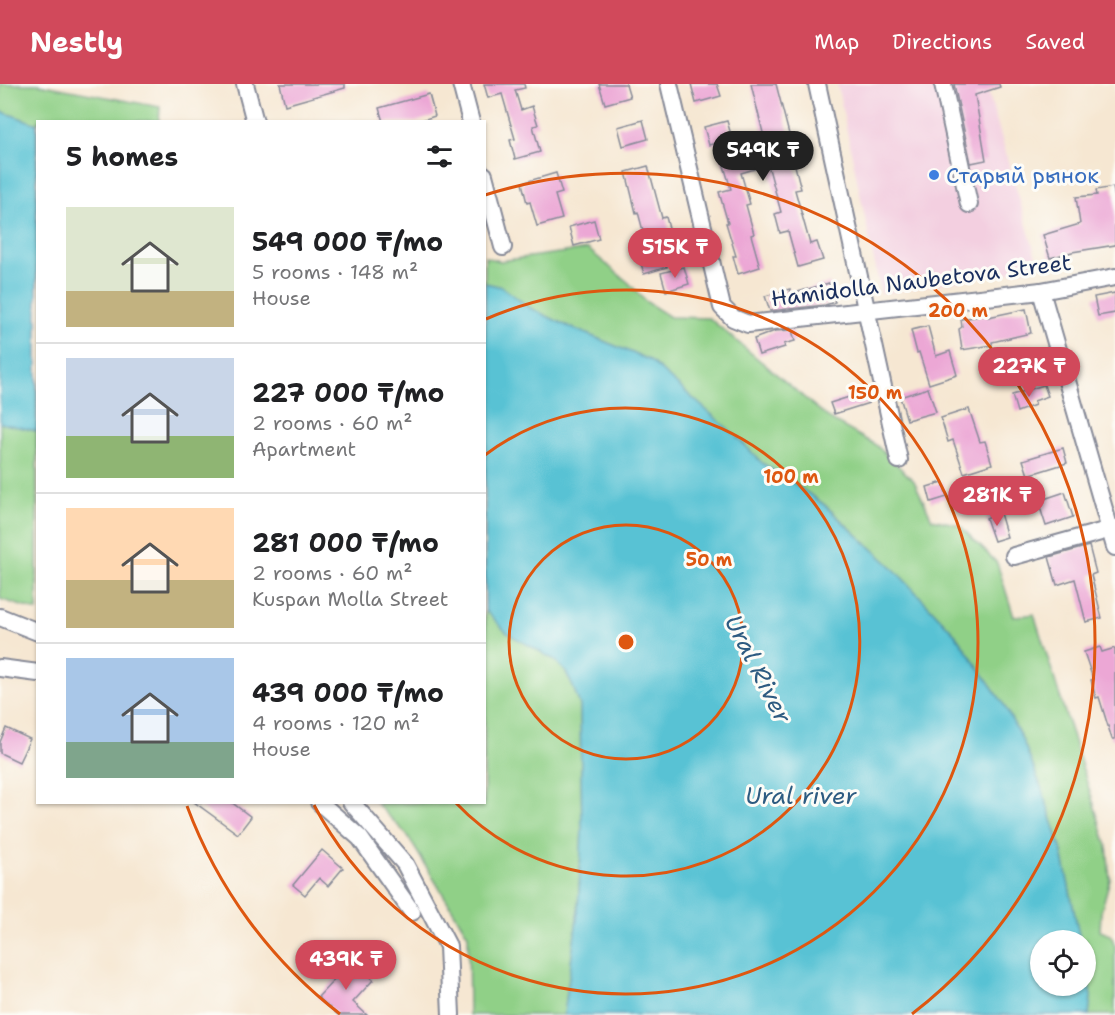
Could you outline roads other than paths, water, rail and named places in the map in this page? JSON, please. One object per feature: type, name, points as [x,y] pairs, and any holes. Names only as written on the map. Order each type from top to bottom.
[{"type":"street","points":[[245,84],[254,120]]},
{"type":"street","points":[[461,84],[470,120]]},
{"type":"street","name":"Hamidolla Naubetova Street","points":[[669,84],[722,307],[732,318],[748,324],[1041,291],[1115,277]]},
{"type":"street","points":[[817,84],[899,460]]},
{"type":"street","points":[[943,84],[969,204]]},
{"type":"street","points":[[486,183],[503,247]]},
{"type":"street","points":[[1041,291],[1112,529],[1115,547]]},
{"type":"street","points":[[1014,556],[1112,529]]},
{"type":"street","points":[[3,623],[36,631]]},
{"type":"street","points":[[0,668],[36,673]]},
{"type":"street","points":[[321,804],[360,838],[412,912]]},
{"type":"street","points":[[353,804],[405,864],[448,946],[451,1015]]},
{"type":"water","points":[[0,111],[36,124],[36,431],[0,423]]},
{"type":"water","name":"Ural river","points":[[486,283],[502,287],[530,308],[565,325],[649,360],[736,436],[762,463],[823,504],[891,566],[955,634],[1001,700],[1023,741],[1061,848],[1078,930],[1030,930],[1030,996],[1091,996],[1089,1015],[564,1015],[578,911],[582,830],[580,705],[566,672],[555,660],[507,633],[486,611]]},
{"type":"place","name":"Старый рынок","points":[[934,175]]},
{"type":"water label","name":"Ural River","points":[[758,669]]}]
